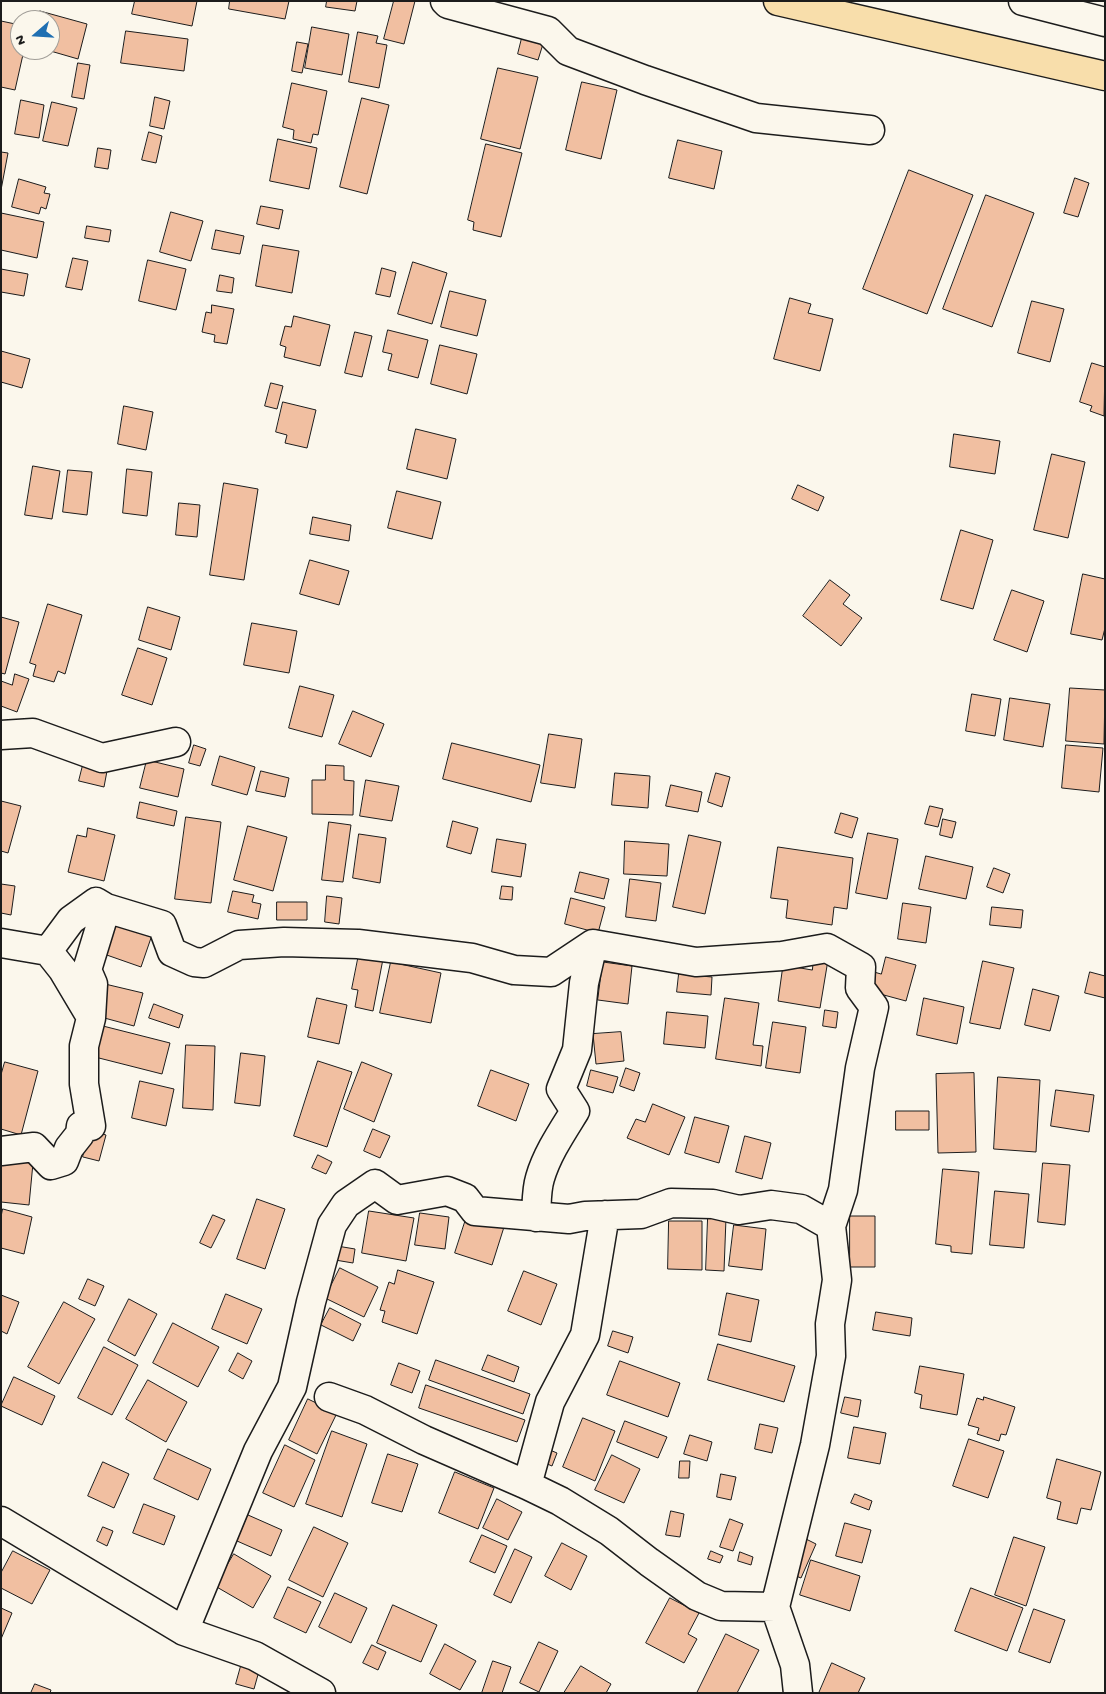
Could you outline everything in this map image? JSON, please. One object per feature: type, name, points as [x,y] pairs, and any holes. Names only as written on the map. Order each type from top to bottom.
[{"type":"main road","points":[[778,1],[1105,76]]},
{"type":"street","points":[[445,1],[457,7],[548,31],[568,51],[756,118],[870,130]]},
{"type":"street","points":[[1023,1],[1105,22]]},
{"type":"street","points":[[1,735],[33,733],[102,758],[176,742]]},
{"type":"street","points":[[48,951],[71,920],[96,902],[106,908],[162,924],[172,952],[194,962],[204,963],[239,945],[284,942],[358,944],[472,958],[514,970],[551,972],[593,944],[696,962],[782,956],[828,948],[861,967],[860,988],[874,1007],[860,1068],[844,1190],[831,1226],[837,1280],[830,1324],[830,1356],[815,1445],[775,1607],[795,1665],[798,1693]]},
{"type":"street","points":[[1,1151],[34,1147],[51,1165],[64,1161],[69,1148],[80,1134],[82,1126],[91,1126],[84,1084],[84,1046],[91,1018],[93,984],[87,970],[106,908]]},
{"type":"street","points":[[1,942],[48,951],[63,970],[91,1018]]},
{"type":"street","points":[[536,1217],[540,1177],[554,1146],[575,1111],[561,1089],[577,1050],[584,983],[593,944]]},
{"type":"street","points":[[184,1631],[258,1451],[292,1387],[311,1302],[332,1225],[346,1204],[375,1184],[397,1200],[447,1191],[465,1198],[475,1211],[536,1217],[569,1219],[641,1214],[671,1203],[713,1204],[739,1210],[771,1205],[801,1209],[831,1226]]},
{"type":"street","points":[[527,1484],[550,1402],[585,1335],[605,1215]]},
{"type":"street","points":[[329,1397],[365,1410],[432,1444],[527,1484],[560,1501],[609,1531],[697,1596],[721,1606],[775,1607]]},
{"type":"street","points":[[1,1521],[184,1631],[255,1656],[321,1693]]},
{"type":"building","points":[[135,1],[197,1],[192,26],[132,14]]},
{"type":"building","points":[[230,1],[289,1],[285,19],[229,9]]},
{"type":"building","points":[[327,1],[357,1],[355,11],[326,7]]},
{"type":"building","points":[[394,1],[415,1],[404,44],[384,39]]},
{"type":"building","points":[[60,17],[87,24],[78,59],[60,54]]},
{"type":"building","points":[[1,21],[10,23],[10,60],[22,60],[15,90],[1,87]]},
{"type":"building","points":[[312,27],[349,34],[342,75],[305,68]]},
{"type":"building","points":[[126,31],[188,39],[184,71],[121,63]]},
{"type":"building","points":[[358,32],[378,36],[376,43],[387,45],[379,88],[349,82]]},
{"type":"building","points":[[522,38],[543,44],[538,60],[518,54]]},
{"type":"building","points":[[297,42],[308,44],[302,73],[292,71]]},
{"type":"building","points":[[78,63],[90,65],[84,99],[72,97]]},
{"type":"building","points":[[498,68],[538,77],[520,149],[481,139]]},
{"type":"building","points":[[582,82],[617,90],[601,159],[566,150]]},
{"type":"building","points":[[292,83],[327,91],[318,135],[313,134],[311,143],[293,139],[294,130],[283,127]]},
{"type":"building","points":[[155,97],[170,101],[164,129],[150,126]]},
{"type":"building","points":[[362,98],[389,105],[367,194],[340,187]]},
{"type":"building","points":[[21,100],[44,105],[39,138],[15,134]]},
{"type":"building","points":[[52,102],[77,108],[68,146],[43,141]]},
{"type":"building","points":[[149,132],[162,136],[156,163],[142,160]]},
{"type":"building","points":[[278,139],[317,148],[309,189],[270,181]]},
{"type":"building","points":[[678,140],[722,151],[714,189],[669,178]]},
{"type":"building","points":[[486,144],[522,153],[501,237],[473,230],[474,222],[468,220]]},
{"type":"building","points":[[98,148],[111,150],[108,169],[95,167]]},
{"type":"building","points":[[1,152],[8,153],[1,190]]},
{"type":"building","points":[[909,170],[973,195],[927,314],[863,289]]},
{"type":"building","points":[[1075,178],[1089,183],[1078,217],[1064,213]]},
{"type":"building","points":[[19,179],[46,187],[44,193],[50,194],[46,209],[41,207],[39,214],[12,207]]},
{"type":"building","points":[[986,195],[1034,213],[992,327],[943,309]]},
{"type":"building","points":[[261,206],[283,210],[279,229],[257,224]]},
{"type":"building","points":[[171,212],[203,221],[191,261],[160,252]]},
{"type":"building","points":[[1,213],[44,222],[37,258],[1,250]]},
{"type":"building","points":[[87,226],[111,230],[109,242],[85,238]]},
{"type":"building","points":[[216,230],[244,236],[240,254],[212,249]]},
{"type":"building","points":[[263,245],[299,251],[292,293],[256,286]]},
{"type":"building","points":[[73,258],[88,261],[82,290],[66,287]]},
{"type":"building","points":[[148,260],[186,269],[176,310],[139,301]]},
{"type":"building","points":[[413,262],[447,273],[432,324],[398,314]]},
{"type":"building","points":[[382,268],[396,272],[390,297],[376,294]]},
{"type":"building","points":[[1,269],[28,274],[24,296],[1,292]]},
{"type":"building","points":[[220,275],[234,278],[232,293],[217,291]]},
{"type":"building","points":[[450,291],[486,300],[477,336],[441,327]]},
{"type":"building","points":[[790,298],[811,304],[808,313],[833,319],[820,371],[774,359]]},
{"type":"building","points":[[1032,301],[1064,309],[1050,362],[1018,353]]},
{"type":"building","points":[[212,305],[234,309],[227,344],[214,342],[215,335],[202,332],[206,312],[211,313]]},
{"type":"building","points":[[294,316],[330,325],[320,366],[284,357],[286,347],[280,345],[285,326],[291,327]]},
{"type":"building","points":[[388,330],[428,340],[418,378],[388,370],[392,354],[383,352]]},
{"type":"building","points":[[355,332],[372,336],[362,377],[345,373]]},
{"type":"building","points":[[440,345],[477,354],[467,394],[431,384]]},
{"type":"building","points":[[1,351],[30,359],[22,388],[1,382]]},
{"type":"building","points":[[1092,363],[1105,367],[1104,416],[1090,411],[1092,406],[1080,402]]},
{"type":"building","points":[[271,383],[283,386],[277,409],[265,406]]},
{"type":"building","points":[[283,402],[316,410],[307,448],[285,443],[287,435],[276,432]]},
{"type":"building","points":[[124,406],[153,412],[146,450],[118,444]]},
{"type":"building","points":[[416,429],[456,439],[447,479],[407,469]]},
{"type":"building","points":[[954,434],[1000,441],[995,474],[950,467]]},
{"type":"building","points":[[1052,454],[1085,462],[1068,538],[1034,530]]},
{"type":"building","points":[[33,466],[60,471],[52,519],[25,515]]},
{"type":"building","points":[[127,469],[152,472],[147,516],[123,513]]},
{"type":"building","points":[[68,470],[92,472],[87,515],[63,512]]},
{"type":"building","points":[[224,483],[258,489],[244,580],[210,575]]},
{"type":"building","points":[[798,485],[824,497],[818,511],[792,499]]},
{"type":"building","points":[[397,491],[441,502],[432,539],[388,528]]},
{"type":"building","points":[[179,503],[200,505],[197,537],[176,535]]},
{"type":"building","points":[[313,517],[351,525],[349,541],[310,534]]},
{"type":"building","points":[[961,530],[993,540],[973,609],[941,600]]},
{"type":"building","points":[[310,560],[349,571],[339,605],[300,594]]},
{"type":"building","points":[[1083,574],[1105,579],[1105,628],[1102,640],[1071,634]]},
{"type":"building","points":[[830,580],[850,595],[843,604],[862,618],[841,646],[803,616]]},
{"type":"building","points":[[1012,590],[1044,601],[1027,652],[994,640]]},
{"type":"building","points":[[48,604],[82,615],[65,674],[58,671],[54,682],[33,676],[36,665],[30,663]]},
{"type":"building","points":[[148,607],[180,617],[171,650],[139,640]]},
{"type":"building","points":[[1,617],[19,622],[5,674],[1,673]]},
{"type":"building","points":[[252,623],[297,631],[289,673],[244,665]]},
{"type":"building","points":[[138,648],[167,658],[152,705],[122,695]]},
{"type":"building","points":[[15,674],[29,679],[17,712],[1,706],[1,681],[12,685]]},
{"type":"building","points":[[300,686],[334,695],[322,737],[289,728]]},
{"type":"building","points":[[1070,688],[1105,690],[1104,744],[1066,741]]},
{"type":"building","points":[[972,694],[1001,699],[995,736],[966,731]]},
{"type":"building","points":[[1010,698],[1050,704],[1043,747],[1004,740]]},
{"type":"building","points":[[353,711],[384,724],[371,757],[339,744]]},
{"type":"building","points":[[549,734],[582,739],[575,788],[541,783]]},
{"type":"building","points":[[452,743],[540,765],[531,802],[443,779]]},
{"type":"building","points":[[194,745],[206,749],[200,766],[189,763]]},
{"type":"building","points":[[1066,745],[1103,748],[1099,792],[1062,788]]},
{"type":"building","points":[[220,756],[255,767],[247,795],[212,785]]},
{"type":"building","points":[[147,760],[184,769],[178,797],[140,788]]},
{"type":"building","points":[[83,765],[107,771],[104,787],[79,781]]},
{"type":"building","points":[[326,765],[344,766],[344,780],[354,781],[353,815],[312,814],[312,780],[325,780]]},
{"type":"building","points":[[261,771],[289,778],[285,797],[256,791]]},
{"type":"building","points":[[615,773],[650,776],[648,808],[612,805]]},
{"type":"building","points":[[716,773],[730,777],[722,807],[708,802]]},
{"type":"building","points":[[366,780],[399,786],[392,821],[360,816]]},
{"type":"building","points":[[671,785],[702,792],[698,812],[666,806]]},
{"type":"building","points":[[1,801],[21,806],[8,853],[1,851]]},
{"type":"building","points":[[140,802],[177,811],[174,826],[137,818]]},
{"type":"building","points":[[930,806],[943,809],[938,827],[925,824]]},
{"type":"building","points":[[841,813],[858,818],[852,838],[835,833]]},
{"type":"building","points":[[186,817],[221,822],[211,903],[175,899]]},
{"type":"building","points":[[943,819],[956,822],[952,838],[940,835]]},
{"type":"building","points":[[453,821],[478,828],[471,854],[447,847]]},
{"type":"building","points":[[329,822],[351,825],[343,882],[322,880]]},
{"type":"building","points":[[248,826],[287,837],[273,891],[234,880]]},
{"type":"building","points":[[88,828],[115,835],[104,881],[68,872],[77,835],[86,837]]},
{"type":"building","points":[[868,833],[898,839],[887,899],[856,893]]},
{"type":"building","points":[[359,834],[386,838],[380,883],[353,878]]},
{"type":"building","points":[[689,835],[721,842],[705,914],[673,907]]},
{"type":"building","points":[[497,839],[526,844],[521,877],[492,872]]},
{"type":"building","points":[[625,841],[669,844],[667,876],[624,874]]},
{"type":"building","points":[[778,847],[853,858],[847,909],[834,907],[832,925],[786,918],[788,900],[771,898]]},
{"type":"building","points":[[926,856],[973,867],[966,899],[919,889]]},
{"type":"building","points":[[994,868],[1010,874],[1003,893],[987,887]]},
{"type":"building","points":[[580,872],[609,879],[604,899],[575,892]]},
{"type":"building","points":[[630,879],[661,883],[656,921],[626,917]]},
{"type":"building","points":[[1,884],[15,886],[11,915],[1,913]]},
{"type":"building","points":[[502,886],[513,887],[512,900],[500,899]]},
{"type":"building","points":[[233,891],[254,895],[252,902],[261,904],[258,919],[228,912]]},
{"type":"building","points":[[327,896],[342,898],[339,924],[325,922]]},
{"type":"building","points":[[571,898],[605,907],[598,933],[565,924]]},
{"type":"building","points":[[277,902],[307,902],[307,920],[277,920]]},
{"type":"building","points":[[903,903],[931,907],[926,943],[898,939]]},
{"type":"building","points":[[992,907],[1023,910],[1021,928],[990,925]]},
{"type":"building","points":[[112,921],[152,935],[141,967],[101,953]]},
{"type":"building","points":[[359,954],[383,959],[373,1011],[355,1007],[358,990],[352,989]]},
{"type":"building","points":[[814,957],[828,960],[820,1008],[778,1001],[783,965],[812,970]]},
{"type":"building","points":[[886,957],[916,965],[906,1001],[869,991],[874,972],[881,974]]},
{"type":"building","points":[[983,961],[1014,968],[1000,1029],[970,1023]]},
{"type":"building","points":[[391,962],[441,973],[431,1023],[380,1013]]},
{"type":"building","points":[[603,962],[632,966],[628,1004],[598,1000]]},
{"type":"building","points":[[1090,972],[1105,976],[1105,998],[1085,993]]},
{"type":"building","points":[[679,974],[712,977],[711,995],[677,992]]},
{"type":"building","points":[[105,984],[143,993],[134,1026],[97,1016]]},
{"type":"building","points":[[1033,989],[1059,996],[1050,1031],[1025,1025]]},
{"type":"building","points":[[317,998],[347,1005],[339,1044],[308,1037]]},
{"type":"building","points":[[725,998],[759,1003],[753,1045],[763,1046],[761,1066],[716,1059]]},
{"type":"building","points":[[924,998],[964,1007],[957,1044],[917,1035]]},
{"type":"building","points":[[154,1004],[183,1015],[179,1028],[149,1018]]},
{"type":"building","points":[[825,1010],[838,1012],[836,1028],[823,1026]]},
{"type":"building","points":[[667,1012],[708,1016],[705,1048],[664,1044]]},
{"type":"building","points":[[773,1022],[806,1027],[800,1073],[766,1068]]},
{"type":"building","points":[[99,1025],[170,1043],[162,1074],[91,1056]]},
{"type":"building","points":[[621,1032],[624,1061],[596,1064],[593,1034]]},
{"type":"building","points":[[186,1045],[215,1046],[213,1110],[183,1108]]},
{"type":"building","points":[[241,1053],[265,1056],[260,1106],[235,1103]]},
{"type":"building","points":[[318,1061],[352,1072],[327,1147],[294,1136]]},
{"type":"building","points":[[5,1062],[38,1071],[21,1135],[1,1129],[1,1075]]},
{"type":"building","points":[[362,1062],[392,1074],[374,1122],[344,1109]]},
{"type":"building","points":[[626,1068],[640,1073],[634,1091],[620,1086]]},
{"type":"building","points":[[491,1070],[529,1084],[516,1121],[478,1106]]},
{"type":"building","points":[[591,1070],[618,1077],[613,1093],[587,1086]]},
{"type":"building","points":[[974,1073],[976,1152],[938,1153],[936,1074]]},
{"type":"building","points":[[998,1077],[1040,1080],[1036,1152],[994,1149]]},
{"type":"building","points":[[140,1081],[174,1089],[166,1126],[132,1118]]},
{"type":"building","points":[[1056,1090],[1094,1095],[1089,1132],[1051,1126]]},
{"type":"building","points":[[653,1104],[685,1117],[669,1155],[627,1138],[636,1119],[645,1122]]},
{"type":"building","points":[[896,1111],[929,1111],[929,1130],[896,1130]]},
{"type":"building","points":[[695,1117],[729,1126],[719,1163],[685,1153]]},
{"type":"building","points":[[373,1129],[390,1136],[380,1158],[364,1151]]},
{"type":"building","points":[[89,1130],[106,1135],[99,1161],[83,1157]]},
{"type":"building","points":[[745,1136],[771,1143],[762,1179],[736,1172]]},
{"type":"building","points":[[318,1155],[332,1162],[326,1174],[312,1168]]},
{"type":"building","points":[[1,1161],[33,1163],[29,1205],[1,1202]]},
{"type":"building","points":[[1043,1163],[1070,1165],[1065,1225],[1038,1222]]},
{"type":"building","points":[[943,1169],[979,1172],[972,1254],[951,1252],[951,1246],[936,1244]]},
{"type":"building","points":[[995,1191],[1029,1194],[1024,1248],[990,1245]]},
{"type":"building","points":[[257,1199],[285,1209],[265,1269],[237,1259]]},
{"type":"building","points":[[3,1209],[32,1217],[24,1254],[1,1248],[1,1217]]},
{"type":"building","points":[[369,1211],[414,1218],[406,1261],[362,1253]]},
{"type":"building","points":[[420,1213],[449,1217],[445,1249],[415,1245]]},
{"type":"building","points":[[213,1215],[225,1220],[211,1248],[200,1243]]},
{"type":"building","points":[[467,1216],[504,1227],[492,1265],[455,1253]]},
{"type":"building","points":[[850,1216],[875,1216],[875,1267],[850,1267]]},
{"type":"building","points":[[708,1218],[726,1218],[724,1271],[706,1270]]},
{"type":"building","points":[[669,1221],[702,1221],[702,1270],[668,1269]]},
{"type":"building","points":[[734,1225],[766,1229],[762,1270],[729,1266]]},
{"type":"building","points":[[337,1246],[355,1249],[353,1263],[335,1260]]},
{"type":"building","points":[[340,1268],[378,1287],[364,1317],[325,1298]]},
{"type":"building","points":[[398,1270],[434,1282],[417,1334],[382,1322],[385,1311],[380,1310],[389,1282],[394,1284]]},
{"type":"building","points":[[524,1271],[557,1284],[541,1325],[508,1311]]},
{"type":"building","points":[[88,1279],[104,1286],[95,1306],[79,1299]]},
{"type":"building","points":[[727,1293],[759,1300],[751,1342],[719,1335]]},
{"type":"building","points":[[226,1294],[262,1309],[247,1344],[212,1329]]},
{"type":"building","points":[[1,1295],[19,1302],[7,1334],[1,1331]]},
{"type":"building","points":[[129,1299],[157,1314],[135,1356],[108,1341]]},
{"type":"building","points":[[64,1302],[95,1319],[59,1384],[28,1367]]},
{"type":"building","points":[[330,1308],[361,1324],[353,1341],[321,1325]]},
{"type":"building","points":[[876,1312],[912,1318],[910,1336],[873,1330]]},
{"type":"building","points":[[173,1323],[219,1347],[198,1387],[153,1363]]},
{"type":"building","points":[[613,1331],[633,1337],[628,1353],[608,1346]]},
{"type":"building","points":[[718,1344],[795,1366],[784,1402],[708,1380]]},
{"type":"building","points":[[104,1347],[138,1365],[112,1415],[78,1398]]},
{"type":"building","points":[[238,1353],[252,1361],[243,1379],[229,1371]]},
{"type":"building","points":[[488,1355],[519,1367],[514,1382],[482,1370]]},
{"type":"building","points":[[436,1360],[530,1394],[523,1414],[429,1380]]},
{"type":"building","points":[[620,1361],[680,1383],[668,1417],[607,1395]]},
{"type":"building","points":[[399,1363],[420,1371],[412,1393],[391,1385]]},
{"type":"building","points":[[920,1366],[964,1374],[957,1415],[920,1408],[922,1395],[915,1393]]},
{"type":"building","points":[[14,1377],[55,1396],[42,1425],[1,1406]]},
{"type":"building","points":[[148,1380],[187,1402],[166,1442],[126,1419]]},
{"type":"building","points":[[426,1385],[525,1420],[517,1442],[419,1408]]},
{"type":"building","points":[[845,1397],[861,1400],[858,1417],[841,1413]]},
{"type":"building","points":[[984,1397],[1015,1407],[1006,1435],[1001,1434],[999,1441],[977,1434],[979,1428],[968,1425],[977,1398],[983,1400]]},
{"type":"building","points":[[308,1399],[337,1413],[317,1454],[289,1440]]},
{"type":"building","points":[[583,1418],[615,1431],[595,1481],[563,1467]]},
{"type":"building","points":[[625,1421],[667,1437],[658,1458],[617,1442]]},
{"type":"building","points":[[760,1424],[778,1428],[772,1453],[755,1449]]},
{"type":"building","points":[[854,1427],[886,1433],[880,1464],[848,1458]]},
{"type":"building","points":[[332,1431],[367,1444],[342,1517],[306,1504]]},
{"type":"building","points":[[690,1435],[712,1442],[707,1461],[684,1454]]},
{"type":"building","points":[[969,1439],[1004,1451],[988,1498],[953,1486]]},
{"type":"building","points":[[285,1445],[315,1460],[294,1507],[263,1493]]},
{"type":"building","points":[[543,1447],[557,1453],[552,1466],[538,1460]]},
{"type":"building","points":[[168,1449],[211,1469],[198,1500],[154,1479]]},
{"type":"building","points":[[388,1454],[418,1464],[402,1512],[372,1503]]},
{"type":"building","points":[[612,1455],[640,1469],[624,1503],[595,1490]]},
{"type":"building","points":[[1057,1459],[1101,1472],[1091,1510],[1081,1508],[1077,1524],[1057,1519],[1061,1502],[1047,1498]]},
{"type":"building","points":[[680,1461],[690,1461],[689,1478],[679,1478]]},
{"type":"building","points":[[103,1462],[129,1474],[114,1508],[88,1496]]},
{"type":"building","points":[[455,1472],[494,1488],[478,1529],[439,1513]]},
{"type":"building","points":[[721,1474],[736,1477],[731,1500],[717,1497]]},
{"type":"building","points":[[855,1494],[872,1501],[869,1510],[851,1503]]},
{"type":"building","points":[[497,1499],[522,1512],[508,1540],[483,1528]]},
{"type":"building","points":[[144,1504],[175,1516],[164,1545],[133,1533]]},
{"type":"building","points":[[671,1511],[684,1514],[680,1537],[666,1535]]},
{"type":"building","points":[[248,1515],[282,1530],[271,1556],[237,1541]]},
{"type":"building","points":[[730,1519],[743,1524],[733,1551],[720,1547]]},
{"type":"building","points":[[845,1523],[871,1530],[862,1563],[836,1556]]},
{"type":"building","points":[[103,1527],[113,1531],[107,1546],[97,1541]]},
{"type":"building","points":[[314,1527],[348,1543],[323,1597],[289,1580]]},
{"type":"building","points":[[482,1535],[507,1546],[495,1573],[470,1562]]},
{"type":"building","points":[[1014,1537],[1045,1547],[1026,1606],[995,1595]]},
{"type":"building","points":[[806,1539],[816,1544],[801,1578],[791,1574]]},
{"type":"building","points":[[562,1543],[587,1556],[571,1590],[545,1576]]},
{"type":"building","points":[[515,1549],[532,1557],[511,1603],[494,1595]]},
{"type":"building","points":[[13,1551],[50,1570],[32,1604],[1,1588],[1,1573]]},
{"type":"building","points":[[711,1551],[723,1556],[720,1563],[708,1559]]},
{"type":"building","points":[[740,1552],[753,1557],[751,1565],[738,1561]]},
{"type":"building","points":[[234,1554],[271,1576],[253,1608],[215,1586]]},
{"type":"building","points":[[811,1560],[860,1576],[850,1611],[800,1595]]},
{"type":"building","points":[[288,1587],[321,1602],[306,1633],[274,1618]]},
{"type":"building","points":[[971,1588],[1023,1608],[1007,1651],[955,1631]]},
{"type":"building","points":[[335,1593],[367,1608],[351,1643],[319,1627]]},
{"type":"building","points":[[670,1598],[699,1613],[688,1634],[697,1639],[684,1663],[646,1643]]},
{"type":"building","points":[[393,1605],[437,1625],[421,1662],[377,1643]]},
{"type":"building","points":[[1,1608],[12,1613],[1,1639]]},
{"type":"building","points":[[1034,1609],[1065,1620],[1050,1663],[1019,1652]]},
{"type":"building","points":[[726,1634],[759,1650],[737,1693],[697,1693]]},
{"type":"building","points":[[539,1642],[558,1651],[539,1692],[520,1683]]},
{"type":"building","points":[[445,1644],[476,1661],[460,1690],[430,1674]]},
{"type":"building","points":[[372,1645],[386,1652],[378,1670],[363,1663]]},
{"type":"building","points":[[493,1661],[511,1667],[502,1693],[482,1693]]},
{"type":"building","points":[[832,1663],[865,1678],[858,1693],[819,1693]]},
{"type":"building","points":[[241,1666],[259,1671],[254,1689],[236,1684]]},
{"type":"building","points":[[581,1666],[611,1684],[606,1693],[564,1693]]},
{"type":"building","points":[[35,1684],[51,1690],[50,1693],[31,1693]]}]
